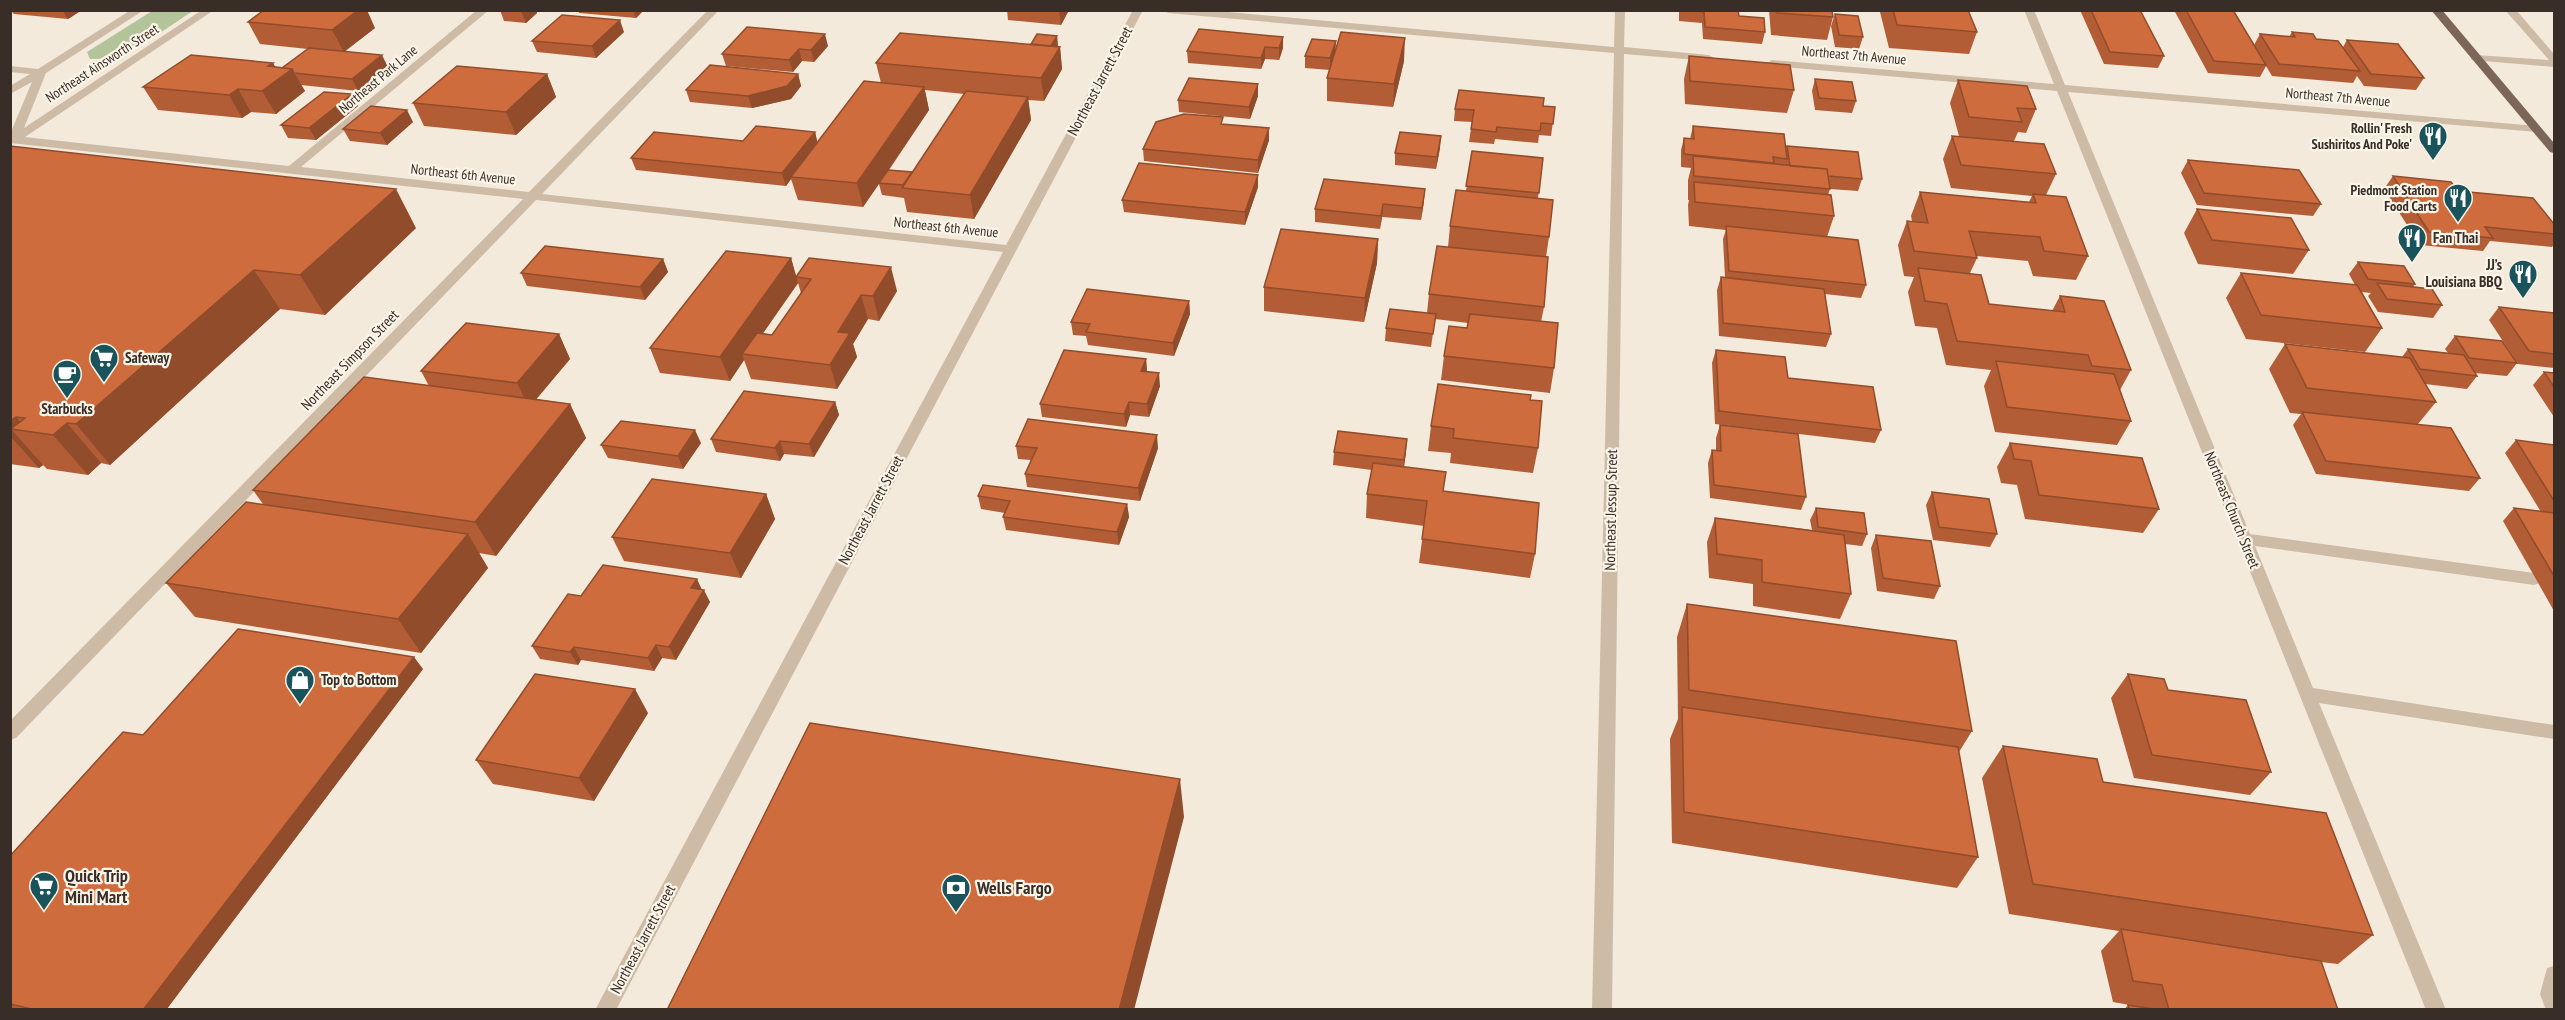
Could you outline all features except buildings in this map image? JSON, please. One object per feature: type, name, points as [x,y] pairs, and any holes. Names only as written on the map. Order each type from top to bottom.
[{"type":"main road","points":[[2436,10],[2554,150]]},
{"type":"street","name":"Northeast Ainsworth Street","points":[[10,91],[139,10]]},
{"type":"street","name":"Northeast Ainsworth Street","points":[[12,140],[209,10]]},
{"type":"street","name":"Northeast Park Lane","points":[[291,170],[484,10]]},
{"type":"street","name":"Northeast Simpson Street","points":[[10,733],[714,10]]},
{"type":"street","name":"Northeast Jarrett Street","points":[[605,1010],[1138,10]]},
{"type":"street","points":[[1168,10],[1727,60]]},
{"type":"street","name":"Northeast Jessup Street","points":[[1602,1010],[1620,10]]},
{"type":"street","name":"Northeast Church Street","points":[[2029,10],[2436,1010]]},
{"type":"street","points":[[2510,10],[2554,62]]},
{"type":"street","points":[[2476,58],[2554,62]]},
{"type":"street","name":"Northeast 7th Avenue","points":[[1762,63],[2537,129]]},
{"type":"street","points":[[10,69],[41,72],[12,140]]},
{"type":"street","name":"Northeast 6th Avenue","points":[[12,140],[1010,249]]},
{"type":"street","points":[[2244,539],[2534,579]]},
{"type":"street","points":[[2307,694],[2554,732]]},
{"type":"street","points":[[2554,975],[2550,994],[2554,1004]]},
{"type":"green space","points":[[152,11],[193,11],[131,50],[118,55],[90,59],[87,52]]},
{"type":"place","name":"Rollin' Fresh Sushiritos And Poke'","points":[[2433,162]]},
{"type":"place","name":"Piedmont Station Food Carts","points":[[2458,224]]},
{"type":"place","name":"Fan Thai","points":[[2412,264]]},
{"type":"place","name":"JJ’s Louisiana BBQ","points":[[2523,300]]},
{"type":"place","name":"Safeway","points":[[104,384]]},
{"type":"place","name":"Starbucks","points":[[67,400]]},
{"type":"place","name":"Top to Bottom","points":[[300,706]]},
{"type":"place","name":"Quick Trip Mini Mart","points":[[44,912]]},
{"type":"place","name":"Wells Fargo","points":[[956,914]]}]
